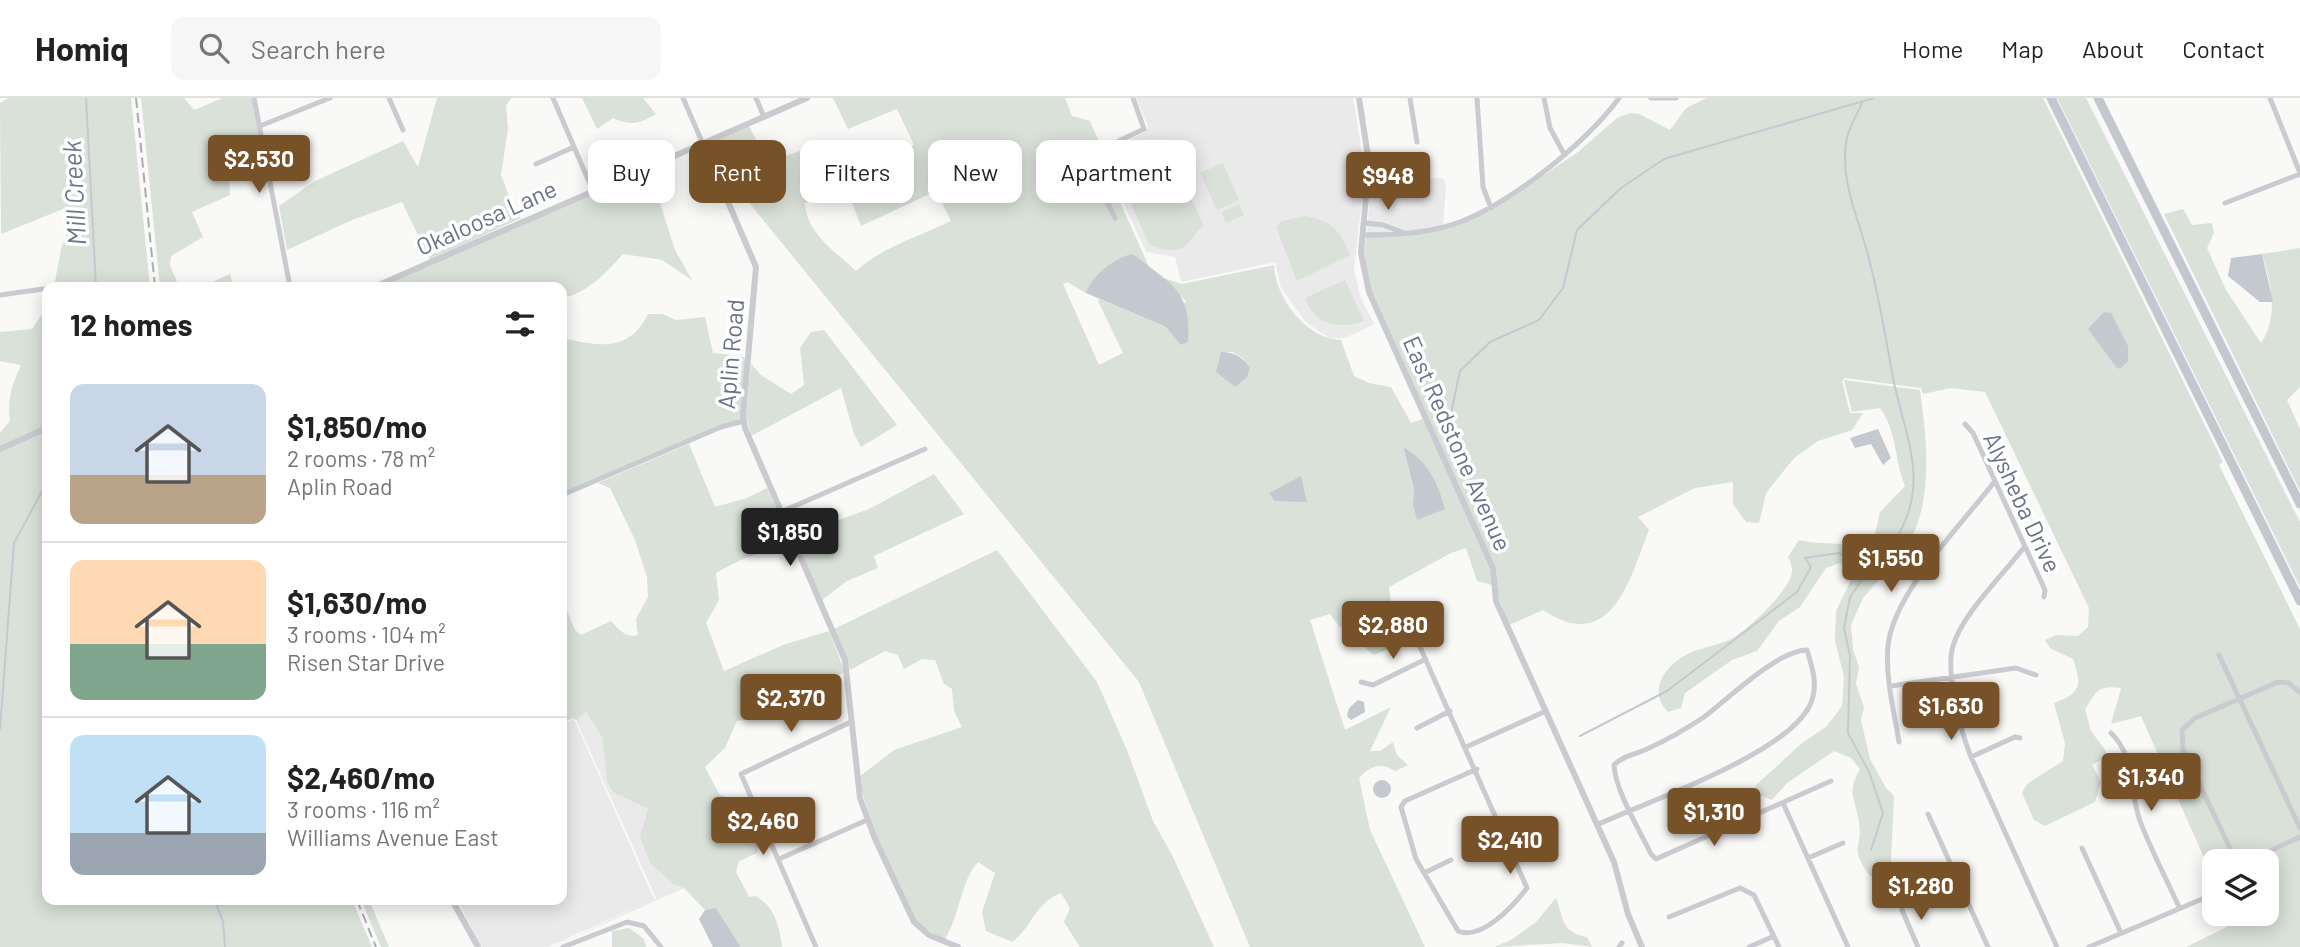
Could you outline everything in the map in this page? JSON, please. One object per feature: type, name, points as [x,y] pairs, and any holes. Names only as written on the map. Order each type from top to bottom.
[{"type":"highway","points":[[2051,98],[2300,601]]},
{"type":"highway","points":[[2098,98],[2300,504]]},
{"type":"street","points":[[254,98],[289,282]]},
{"type":"street","points":[[260,126],[330,98]]},
{"type":"street","points":[[389,98],[403,130]]},
{"type":"street","points":[[553,98],[588,179]]},
{"type":"street","name":"Aplin Road","points":[[683,98],[701,140]]},
{"type":"street","points":[[755,98],[764,117]]},
{"type":"street","name":"Okaloosa Lane","points":[[712,140],[807,98]]},
{"type":"street","points":[[1115,218],[1087,161],[1089,155],[1144,129],[1133,98]]},
{"type":"street","name":"East Redstone Avenue","points":[[1359,98],[1369,163],[1366,223],[1361,253],[1369,292],[1493,568],[1496,601],[1614,862],[1628,914],[1642,947]]},
{"type":"street","points":[[1410,98],[1417,142]]},
{"type":"street","points":[[1477,98],[1483,187],[1491,208]]},
{"type":"street","points":[[1544,98],[1550,128],[1564,153]]},
{"type":"street","points":[[1364,235],[1444,228],[1491,208],[1590,133],[1619,98]]},
{"type":"street","points":[[1651,98],[1676,98]]},
{"type":"street","points":[[2225,203],[2300,174],[2270,98]]},
{"type":"street","points":[[536,164],[574,147]]},
{"type":"street","name":"Okaloosa Lane","points":[[385,282],[588,193]]},
{"type":"street","name":"Aplin Road","points":[[728,203],[756,267],[744,421],[845,660],[858,789],[867,820],[914,922],[929,935],[958,947]]},
{"type":"street","points":[[1366,223],[1383,225],[1402,232]]},
{"type":"street","points":[[0,295],[42,289]]},
{"type":"street","points":[[567,493],[721,427],[744,421]]},
{"type":"street","name":"Alysheba Drive","points":[[1965,424],[1973,433],[2045,590],[2044,597]]},
{"type":"street","points":[[0,449],[42,430]]},
{"type":"street","points":[[781,512],[925,449]]},
{"type":"street","points":[[1899,742],[1888,644],[1901,603],[1995,481]]},
{"type":"street","points":[[2025,547],[1960,630],[1952,649],[1954,677],[1962,732],[1971,757],[2057,947]]},
{"type":"street","points":[[1408,620],[1476,769],[1527,888],[1498,918],[1476,930],[1463,933],[1458,931],[1416,859],[1401,807],[1405,801],[1476,769]]},
{"type":"street","points":[[1597,825],[1631,810],[1749,756],[1794,724],[1809,708],[1814,694],[1815,680],[1807,650],[1788,655],[1769,667],[1689,727],[1645,750],[1618,760],[1614,765],[1614,772],[1631,810],[1651,855],[1656,859],[1831,781]]},
{"type":"street","points":[[2219,655],[2300,828]]},
{"type":"street","points":[[1361,682],[1373,685],[1426,659]]},
{"type":"street","points":[[1891,686],[2016,668],[2036,676]]},
{"type":"street","points":[[2182,730],[2195,718],[2284,682],[2300,693]]},
{"type":"street","points":[[1417,728],[1450,711]]},
{"type":"street","points":[[1466,747],[1546,711]]},
{"type":"street","points":[[816,947],[741,776],[743,771],[851,722]]},
{"type":"street","points":[[2173,727],[2182,730]]},
{"type":"street","points":[[2182,730],[2183,750],[2231,849]]},
{"type":"street","points":[[2111,733],[2119,740],[2130,764],[2139,818],[2179,907]]},
{"type":"street","points":[[1971,757],[2015,737],[2020,738]]},
{"type":"street","points":[[1783,803],[1849,947]]},
{"type":"street","points":[[1928,814],[1988,947]]},
{"type":"street","points":[[779,859],[867,820]]},
{"type":"street","points":[[2274,849],[2300,837]]},
{"type":"street","points":[[1808,858],[1843,843]]},
{"type":"street","points":[[2082,848],[2121,933]]},
{"type":"street","points":[[1424,873],[1451,860]]},
{"type":"street","points":[[1669,917],[1740,888],[1754,895],[1779,947]]},
{"type":"street","points":[[2089,947],[2202,898]]},
{"type":"street","points":[[1902,901],[1902,910],[1918,947]]},
{"type":"street","points":[[455,905],[478,947]]},
{"type":"street","points":[[563,947],[627,922],[644,926],[661,947]]},
{"type":"street","points":[[1749,947],[1773,936]]},
{"type":"shaded area","points":[[9,98],[131,98],[149,282],[55,282],[61,249],[74,214],[63,209],[1,234],[0,103]]},
{"type":"shaded area","points":[[141,98],[184,98],[194,110],[223,98],[252,98],[259,137],[228,151],[230,195],[192,212],[203,237],[171,256],[170,265],[177,282],[159,282]]},
{"type":"shaded area","points":[[437,98],[511,98],[506,106],[508,129],[501,175],[514,210],[521,218],[430,260],[402,202],[352,220],[287,250],[279,206],[315,181],[403,141],[418,167]]},
{"type":"shaded area","points":[[582,98],[643,98],[656,114],[635,123],[613,118],[597,129]]},
{"type":"shaded area","points":[[833,98],[1065,98],[1072,116],[1090,121],[1098,140],[1036,140],[1036,203],[1120,203],[1150,269],[1133,254],[1105,268],[1093,280],[1086,293],[1067,282],[1063,284],[1099,365],[1123,353],[1099,299],[1166,327],[1186,301],[1161,277],[1182,284],[1274,265],[1286,303],[1316,332],[1341,340],[1354,376],[1369,383],[1391,387],[1411,423],[1423,419],[1491,569],[1492,585],[1477,581],[1466,548],[1451,553],[1389,587],[1396,646],[1374,655],[1339,626],[1330,614],[1310,620],[1345,730],[1391,707],[1370,751],[1380,751],[1393,742],[1397,755],[1408,765],[1395,771],[1376,767],[1359,778],[1370,830],[1425,947],[1250,947],[1139,682],[749,203],[786,203],[786,156],[800,151],[800,203],[805,203],[816,233],[856,271],[890,248],[951,221],[942,203],[1022,203],[1022,140],[928,140],[928,195],[914,201],[914,140],[897,109],[848,129]],"holes":[[[1222,352],[1232,352],[1244,359],[1235,387],[1218,373]],[[1404,448],[1444,509],[1413,504],[1414,489]]]},
{"type":"shaded area","points":[[1136,98],[1353,98],[1360,139],[1363,190],[1354,270],[1360,296],[1374,324],[1345,338],[1330,338],[1320,332],[1306,322],[1281,288],[1275,262],[1181,282],[1175,257],[1146,252],[1124,203],[1196,203],[1196,140],[1129,140],[1145,132],[1148,126]]},
{"type":"shaded area","points":[[1707,98],[2043,98],[2223,462],[2219,465],[2300,629],[2300,947],[2186,947],[2229,926],[2279,926],[2279,849],[2202,849],[2202,853],[2141,716],[2111,724],[2121,688],[2099,691],[2085,710],[2091,731],[2106,751],[2106,757],[2092,765],[2101,782],[2095,802],[2045,826],[2034,820],[2022,793],[2027,784],[2063,761],[2065,743],[2054,703],[2070,696],[2078,682],[2073,659],[2050,648],[2045,640],[2056,635],[2078,636],[2088,627],[2089,608],[1985,392],[1951,388],[1923,394],[1921,388],[1845,378],[1842,381],[1850,413],[1863,413],[1852,430],[1818,441],[1794,458],[1766,493],[1759,523],[1746,522],[1733,504],[1733,482],[1695,488],[1638,517],[1649,530],[1625,589],[1615,605],[1602,618],[1586,624],[1567,622],[1543,610],[1509,625],[1498,596],[1496,567],[1371,291],[1364,253],[1367,232],[1399,234],[1468,221],[1490,211],[1578,152],[1617,118],[1630,113],[1639,114],[1670,130],[1686,108]]},
{"type":"shaded area","points":[[2057,98],[2086,98],[2300,522],[2300,587]]},
{"type":"shaded area","points":[[749,126],[756,140],[717,140]]},
{"type":"shaded area","points":[[1223,163],[1239,200],[1217,210],[1200,173]]},
{"type":"shaded area","points":[[1443,178],[1446,186],[1443,228],[1399,234],[1367,232],[1371,180]]},
{"type":"shaded area","points":[[588,196],[588,203],[660,203],[675,250],[692,280],[662,260],[623,254],[588,287],[567,296],[567,282],[391,282]]},
{"type":"shaded area","points":[[852,203],[910,203],[861,226]]},
{"type":"shaded area","points":[[1131,203],[1194,203],[1204,226],[1187,244],[1182,248],[1166,250],[1149,244]]},
{"type":"shaded area","points":[[1239,204],[1244,215],[1226,223],[1221,212]]},
{"type":"shaded area","points":[[2183,209],[2192,225],[2212,223],[2214,233],[2207,248],[2226,290],[2261,343],[2267,333],[2272,311],[2268,276],[2262,254],[2300,248],[2300,387],[2287,400],[2300,429],[2300,491],[2164,214]]},
{"type":"shaded area","points":[[1305,216],[1321,220],[1334,228],[1350,255],[1297,281],[1276,227],[1282,221]]},
{"type":"shaded area","points":[[1133,254],[1176,289],[1186,310],[1188,342],[1181,345],[1166,327],[1086,293],[1093,280],[1105,268]]},
{"type":"shaded area","points":[[2262,254],[2273,302],[2260,302],[2228,276],[2231,258]]},
{"type":"shaded area","points":[[230,274],[232,282],[213,282]]},
{"type":"shaded area","points":[[1345,280],[1364,321],[1337,325],[1321,320],[1305,298]]},
{"type":"shaded area","points":[[2104,312],[2111,313],[2128,346],[2128,361],[2120,369],[2088,329]]},
{"type":"shaded area","points":[[42,314],[42,428],[0,446],[0,433],[10,421],[11,392],[21,365],[0,361],[0,332],[32,329]]},
{"type":"shaded area","points":[[648,314],[662,314],[676,320],[705,317],[713,353],[742,356],[746,360],[741,419],[567,491],[567,339],[611,344],[622,341],[640,327]]},
{"type":"shaded area","points":[[824,330],[897,425],[861,447],[854,434],[841,388],[751,436],[746,415],[751,364],[761,375],[791,394],[804,385],[800,348],[811,332]]},
{"type":"shaded area","points":[[1221,352],[1238,356],[1250,368],[1247,377],[1235,387],[1216,372]]},
{"type":"shaded area","points":[[1844,380],[1920,390],[1926,460],[1922,507],[1915,530],[1904,550],[1889,568],[1873,543],[1880,512],[1905,486],[1886,417],[1880,408],[1852,412]]},
{"type":"shaded area","points":[[1878,429],[1891,458],[1883,465],[1871,444],[1855,448],[1850,438]]},
{"type":"shaded area","points":[[42,433],[42,905],[354,905],[372,947],[0,947],[0,451]]},
{"type":"shaded area","points":[[689,444],[715,507],[747,498],[767,488],[790,539],[716,573],[719,600],[706,623],[724,671],[783,645],[829,631],[845,672],[759,718],[737,721],[725,748],[705,767],[719,794],[746,806],[761,836],[757,853],[739,861],[736,872],[749,897],[755,896],[762,900],[771,911],[778,924],[782,947],[741,947],[716,908],[705,910],[684,888],[675,885],[650,863],[640,836],[648,809],[613,792],[607,782],[602,737],[586,712],[576,720],[573,718],[567,721],[567,611],[575,630],[581,635],[611,621],[623,632],[634,636],[638,635],[636,619],[648,597],[647,577],[635,540],[610,488],[598,483]]},
{"type":"shaded area","points":[[1403,447],[1419,459],[1431,474],[1445,509],[1417,520],[1413,504],[1414,489]]},
{"type":"shaded area","points":[[934,474],[964,514],[874,556],[878,568],[847,581],[822,600],[797,543],[814,536],[828,524],[869,509]]},
{"type":"shaded area","points":[[1301,476],[1307,502],[1275,501],[1269,493]]},
{"type":"shaded area","points":[[1799,540],[1850,546],[1857,548],[1861,557],[1844,565],[1840,563],[1826,568],[1800,607],[1779,621],[1757,651],[1732,660],[1685,693],[1681,708],[1668,712],[1659,697],[1664,674],[1684,656],[1735,637],[1759,617],[1789,580],[1792,570],[1788,557]]},
{"type":"shaded area","points":[[1874,549],[1888,569],[1863,598],[1851,625],[1853,649],[1859,667],[1856,684],[1864,707],[1861,720],[1870,759],[1886,788],[1894,796],[1891,860],[1887,873],[1880,877],[1870,876],[1858,853],[1860,832],[1853,791],[1860,769],[1851,758],[1834,751],[1787,783],[1772,800],[1759,795],[1755,786],[1802,743],[1827,726],[1842,706],[1844,677],[1835,641],[1836,611],[1851,580]]},
{"type":"shaded area","points":[[997,550],[1097,682],[1127,750],[1153,821],[1172,855],[1214,947],[1080,947],[1064,922],[1070,908],[1061,893],[1045,903],[1012,942],[986,931],[982,912],[995,873],[978,862],[968,878],[945,939],[924,927],[910,912],[883,853],[859,777],[894,750],[962,727],[954,711],[952,689],[944,684],[935,660],[922,659],[904,669],[898,655],[885,651],[850,670],[834,629]]},
{"type":"shaded area","points":[[1358,700],[1364,702],[1365,712],[1351,720],[1347,716],[1349,708]]},
{"type":"shaded area","points":[[586,711],[602,737],[607,782],[648,809],[640,836],[675,885],[684,888],[553,947],[656,898],[576,720]]},
{"type":"shaded area","points":[[574,719],[654,899],[548,947],[480,947],[460,905],[567,905],[567,722]]},
{"type":"shaded area","points":[[1378,780],[1386,780],[1391,789],[1389,796],[1378,798],[1373,793],[1373,785]]},
{"type":"shaded area","points":[[1556,898],[1567,927],[1578,935],[1587,937],[1592,947],[1563,943],[1494,947],[1511,940],[1536,922]]},
{"type":"shaded area","points":[[363,905],[371,905],[389,947],[381,947]]},
{"type":"shaded area","points":[[716,908],[741,947],[713,947],[699,919],[705,910]]},
{"type":"shaded area","points":[[629,928],[644,939],[646,947],[612,947],[612,931]]},
{"type":"waterway","name":"Mill Creek","points":[[86,98],[96,282]]},
{"type":"waterway","points":[[1447,432],[1460,371],[1490,342],[1539,320],[1563,288],[1577,230],[1621,188],[1664,159],[1874,98]]},
{"type":"waterway","points":[[1580,736],[1667,691],[1797,592],[1811,567],[1805,558],[1839,553],[1871,567],[1883,541],[1890,540],[1891,547],[1904,525],[1914,483],[1913,463],[1893,378],[1874,277],[1846,174],[1847,138],[1862,103]]},
{"type":"waterway","points":[[0,729],[14,543],[42,491]]},
{"type":"waterway","points":[[1871,567],[1850,597],[1844,628],[1850,656],[1848,733],[1869,772],[1883,813],[1871,850]]},
{"type":"waterway","name":"Mill Creek","points":[[217,905],[223,922],[225,947]]},
{"type":"railway","points":[[136,98],[154,282]]},
{"type":"railway","points":[[359,905],[376,947]]}]
